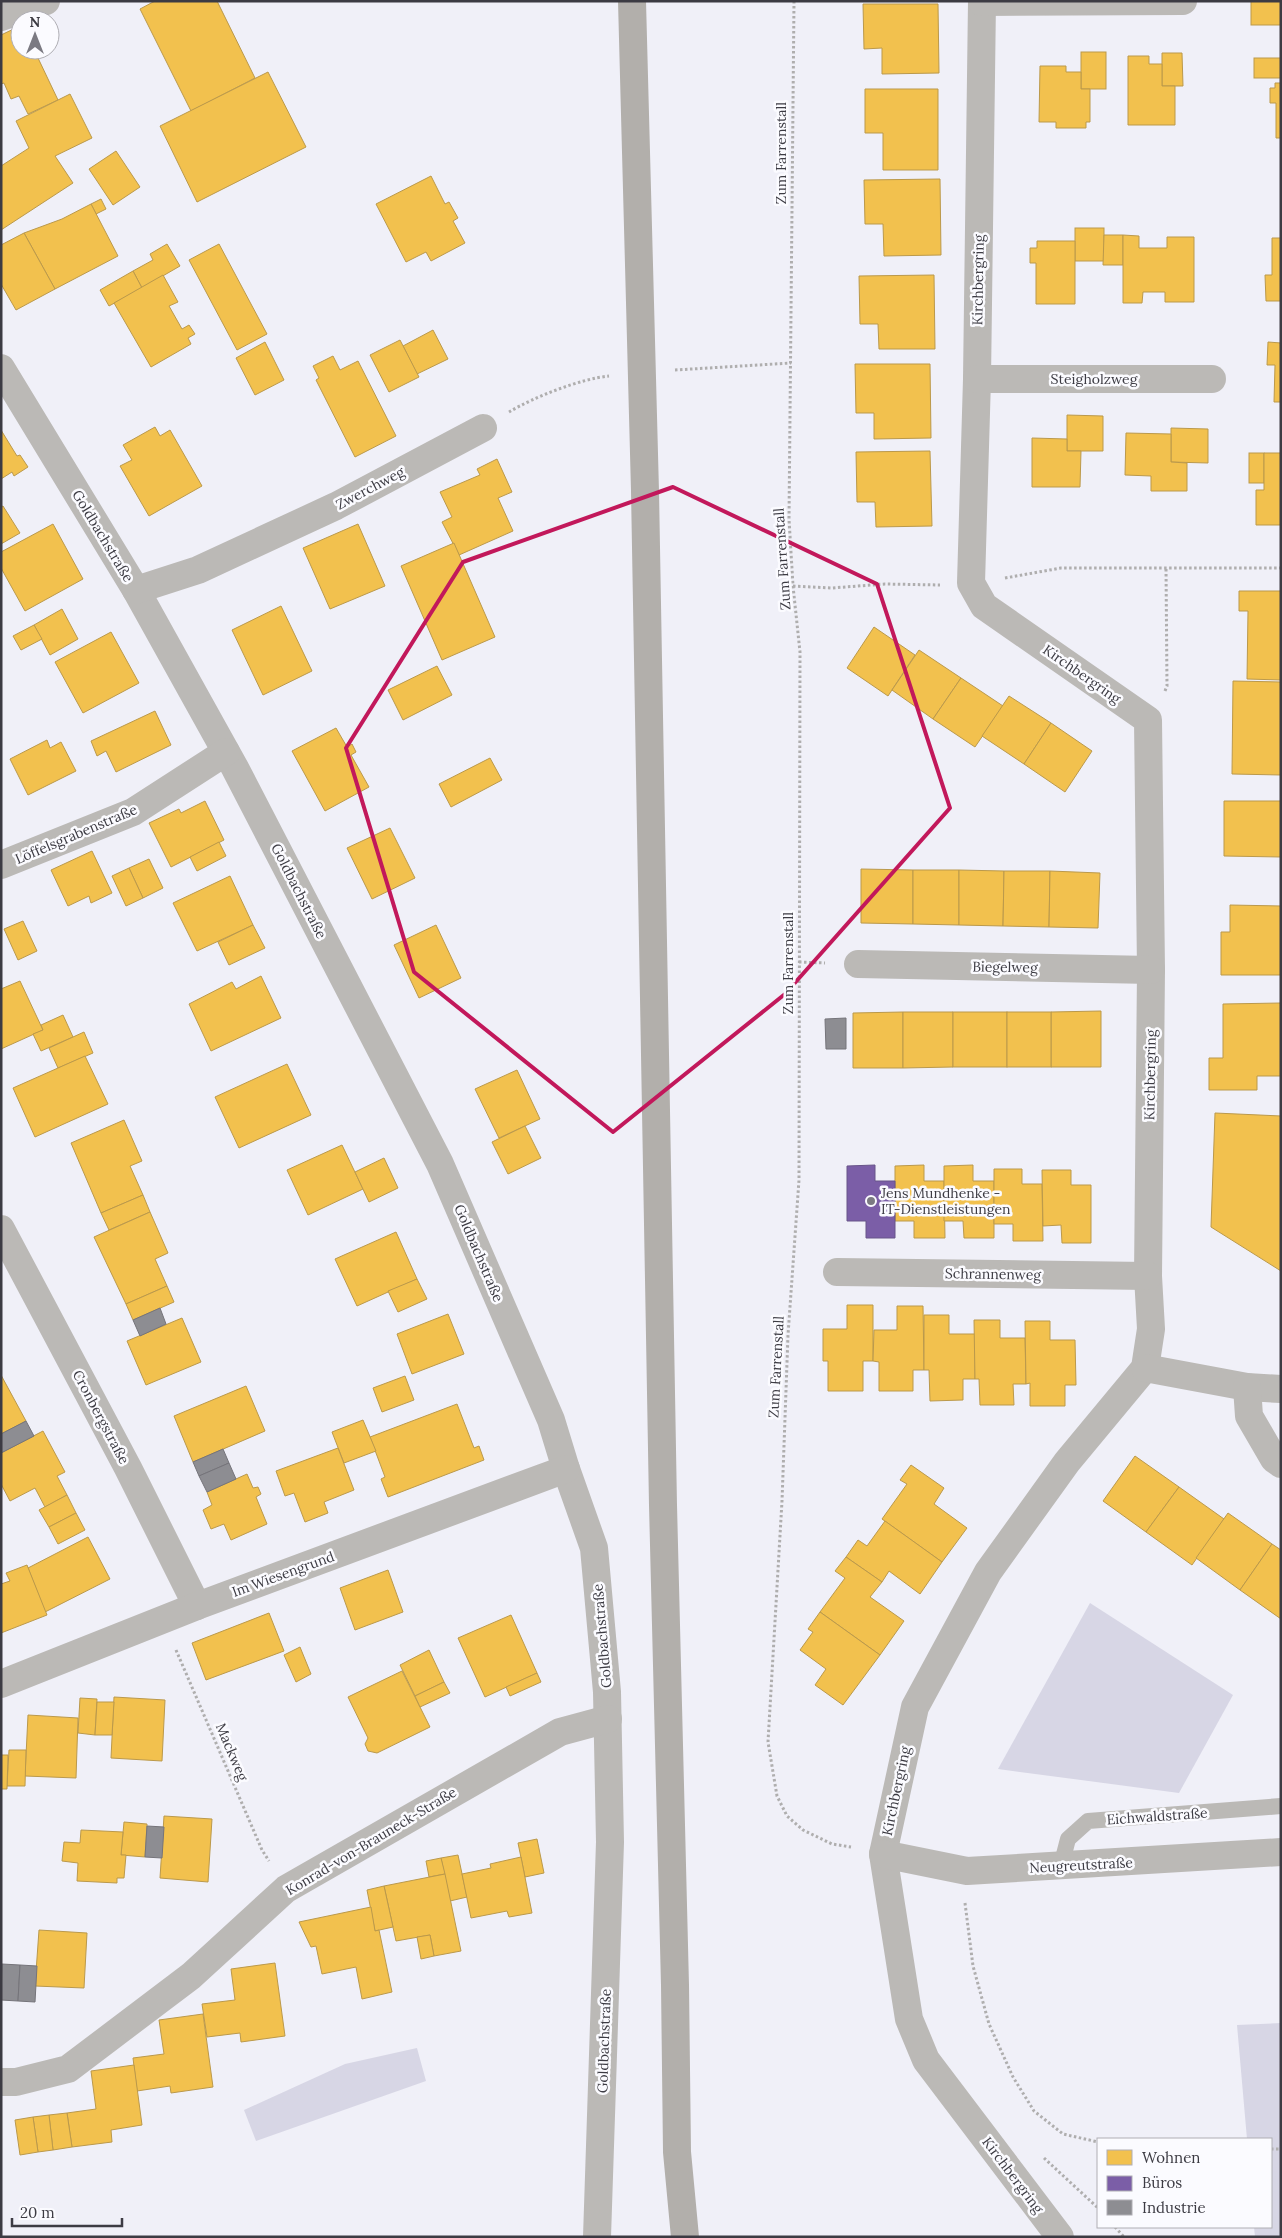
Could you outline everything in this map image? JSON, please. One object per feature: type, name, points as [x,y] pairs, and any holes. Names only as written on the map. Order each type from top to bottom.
[{"type":"main road","points":[[632,1],[643,375],[663,1515],[675,1985],[677,2152],[685,2237]]},
{"type":"street","points":[[1,17],[46,1]]},
{"type":"street","points":[[982,2],[1183,1]]},
{"type":"street","name":"Kirchbergring","points":[[982,2],[977,379],[971,583],[984,606],[1148,720],[1151,970],[1148,1276],[1151,1329],[1145,1368],[1067,1462],[988,1572],[914,1707],[883,1854],[909,2019],[926,2060],[1060,2237]]},
{"type":"street","name":"Goldbachstraße","points":[[1,368],[10,403],[136,590],[226,752],[440,1164],[551,1420],[594,1548],[608,1719],[610,1842],[597,2237]]},
{"type":"street","name":"Steigholzweg","points":[[977,379],[1212,379]]},
{"type":"street","name":"Zwerchweg","points":[[136,590],[198,570],[336,506],[483,428]]},
{"type":"street","name":"Löffelsgrabenstraße","points":[[1,865],[133,812],[226,752]]},
{"type":"street","name":"Biegelweg","points":[[858,964],[1151,970]]},
{"type":"street","name":"Cronbergstraße","points":[[1,1229],[128,1468],[197,1606]]},
{"type":"street","name":"Schrannenweg","points":[[837,1272],[1148,1276]]},
{"type":"street","points":[[1145,1368],[1247,1386],[1281,1389]]},
{"type":"street","points":[[1247,1386],[1249,1416],[1274,1459],[1281,1464]]},
{"type":"street","name":"Im Wiesengrund","points":[[1,1684],[197,1606],[566,1469]]},
{"type":"street","name":"Konrad-von-Brauneck-Straße","points":[[1,2082],[16,2082],[68,2069],[191,1976],[286,1889],[560,1732],[608,1719]]},
{"type":"street","name":"Neugreutstraße","points":[[883,1854],[961,1870],[1061,1866],[1281,1852]]},
{"type":"lane","name":"Eichwaldstraße","points":[[1061,1866],[1068,1839],[1088,1821],[1281,1806]]},
{"type":"path","name":"Zum Farrenstall","points":[[794,1],[790,519],[793,586],[800,652],[799,1180],[788,1335],[782,1501],[768,1742],[777,1796],[787,1816],[803,1830],[832,1844],[883,1854]]},
{"type":"path","points":[[706,367],[791,362]]},
{"type":"path","points":[[483,428],[545,395],[599,377]]},
{"type":"path","points":[[1148,720],[1168,686],[1166,567]]},
{"type":"path","points":[[793,586],[832,588],[885,584],[936,586],[971,583],[1061,568],[1281,568]]},
{"type":"path","name":"Mackweg","points":[[163,1619],[262,1850],[286,1889]]},
{"type":"path","points":[[961,1870],[973,1966],[989,2024],[1013,2077],[1034,2111],[1064,2134],[1097,2142]]},
{"type":"path","points":[[1037,2152],[1097,2207]]},
{"type":"highlighted area","points":[[673,487],[877,584],[950,808],[785,994],[613,1132],[414,972],[346,748],[463,562]]},
{"type":"shaded area","points":[[1090,1603],[1233,1695],[1179,1793],[998,1769]]},
{"type":"shaded area","points":[[1281,2023],[1281,2237],[1255,2237],[1254,2228],[1272,2228],[1272,2138],[1247,2138],[1237,2025]]},
{"type":"shaded area","points":[[417,2048],[426,2081],[256,2141],[244,2110],[345,2064]]},
{"type":"building: Wohnen","points":[[155,1],[217,1],[255,78],[191,111],[140,9]]},
{"type":"building: Wohnen","points":[[1251,1],[1281,1],[1281,25],[1251,25]]},
{"type":"building: Wohnen","points":[[863,4],[938,4],[939,73],[882,74],[882,48],[864,49]]},
{"type":"building: Wohnen","points":[[10,31],[10,60],[39,60],[58,100],[28,114],[19,96],[11,99],[4,83],[1,84],[1,35]]},
{"type":"building: Wohnen","points":[[1081,52],[1106,52],[1106,89],[1081,89]]},
{"type":"building: Wohnen","points":[[1162,53],[1182,53],[1183,86],[1162,86]]},
{"type":"building: Wohnen","points":[[1128,56],[1149,56],[1149,64],[1162,64],[1162,86],[1175,86],[1175,125],[1128,125]]},
{"type":"building: Wohnen","points":[[1254,58],[1281,58],[1281,78],[1254,78]]},
{"type":"building: Wohnen","points":[[1040,66],[1066,66],[1066,72],[1081,72],[1081,89],[1090,89],[1090,122],[1086,122],[1086,128],[1056,128],[1056,122],[1039,122]]},
{"type":"building: Wohnen","points":[[268,72],[306,147],[197,202],[160,126]]},
{"type":"building: Wohnen","points":[[1275,83],[1281,83],[1281,138],[1276,138],[1276,103],[1270,103],[1270,88],[1275,88]]},
{"type":"building: Wohnen","points":[[865,89],[938,89],[938,170],[883,170],[883,133],[865,133]]},
{"type":"building: Wohnen","points":[[70,94],[92,138],[55,156],[73,183],[1,230],[1,166],[29,148],[16,121]]},
{"type":"building: Wohnen","points":[[116,151],[140,187],[113,205],[89,169]]},
{"type":"building: Wohnen","points":[[431,176],[445,204],[449,202],[458,218],[453,221],[465,243],[431,261],[426,252],[406,262],[376,204]]},
{"type":"building: Wohnen","points":[[940,179],[941,255],[884,256],[883,224],[865,224],[864,180]]},
{"type":"building: Wohnen","points":[[101,199],[106,209],[96,214],[91,204]]},
{"type":"building: Wohnen","points":[[91,204],[118,256],[55,289],[24,233],[62,219]]},
{"type":"building: Wohnen","points":[[1075,228],[1104,228],[1104,261],[1075,261]]},
{"type":"building: Wohnen","points":[[24,233],[55,289],[16,310],[1,284],[1,245]]},
{"type":"building: Wohnen","points":[[1104,235],[1123,235],[1123,265],[1103,265]]},
{"type":"building: Wohnen","points":[[1123,235],[1139,236],[1139,248],[1167,248],[1167,237],[1194,237],[1194,302],[1165,302],[1165,292],[1143,292],[1142,303],[1123,303]]},
{"type":"building: Wohnen","points":[[1272,238],[1281,238],[1281,301],[1266,301],[1265,275],[1272,275]]},
{"type":"building: Wohnen","points":[[1037,241],[1075,241],[1075,304],[1036,304],[1036,263],[1030,263],[1030,248],[1037,248]]},
{"type":"building: Wohnen","points":[[167,244],[180,266],[142,288],[133,271],[153,260],[150,254]]},
{"type":"building: Wohnen","points":[[219,244],[267,334],[237,350],[189,260]]},
{"type":"building: Wohnen","points":[[133,271],[142,288],[109,306],[100,290]]},
{"type":"building: Wohnen","points":[[163,275],[178,302],[169,306],[182,329],[189,325],[195,334],[188,338],[191,344],[151,367],[114,303]]},
{"type":"building: Wohnen","points":[[934,275],[935,349],[879,349],[878,324],[860,324],[859,276]]},
{"type":"building: Wohnen","points":[[433,330],[448,359],[417,374],[403,346]]},
{"type":"building: Wohnen","points":[[400,340],[419,377],[389,392],[370,355]]},
{"type":"building: Wohnen","points":[[265,342],[284,380],[255,395],[236,358]]},
{"type":"building: Wohnen","points":[[1268,342],[1281,343],[1281,402],[1274,402],[1275,365],[1267,365]]},
{"type":"building: Wohnen","points":[[333,356],[340,370],[358,361],[396,436],[355,457],[316,380],[319,378],[313,366]]},
{"type":"building: Wohnen","points":[[855,364],[930,364],[931,438],[874,439],[874,413],[856,413]]},
{"type":"building: Wohnen","points":[[1067,415],[1103,416],[1103,451],[1067,451]]},
{"type":"building: Wohnen","points":[[155,427],[160,436],[170,430],[202,486],[149,516],[120,466],[132,460],[123,445]]},
{"type":"building: Wohnen","points":[[1171,428],[1208,429],[1208,463],[1171,462]]},
{"type":"building: Wohnen","points":[[1,430],[17,456],[20,455],[28,467],[14,476],[12,472],[1,479]]},
{"type":"building: Wohnen","points":[[1126,433],[1171,434],[1171,462],[1187,463],[1187,491],[1151,491],[1151,476],[1125,475]]},
{"type":"building: Wohnen","points":[[1032,438],[1067,439],[1067,451],[1081,451],[1080,487],[1032,487]]},
{"type":"building: Wohnen","points":[[930,451],[932,526],[876,527],[875,502],[857,502],[856,452]]},
{"type":"building: Wohnen","points":[[1249,453],[1264,453],[1264,483],[1249,483]]},
{"type":"building: Wohnen","points":[[1264,453],[1281,453],[1281,525],[1256,525],[1256,490],[1264,490]]},
{"type":"building: Wohnen","points":[[497,459],[512,492],[498,498],[513,531],[459,555],[442,522],[452,517],[440,492],[480,475],[477,469]]},
{"type":"building: Wohnen","points":[[3,506],[20,533],[1,544],[1,507]]},
{"type":"building: Wohnen","points":[[53,524],[83,579],[25,611],[1,568],[1,552]]},
{"type":"building: Wohnen","points":[[358,524],[385,586],[330,609],[303,548]]},
{"type":"building: Wohnen","points":[[454,543],[495,637],[442,660],[401,566]]},
{"type":"building: Wohnen","points":[[1239,591],[1281,591],[1281,680],[1247,679],[1248,611],[1239,611]]},
{"type":"building: Wohnen","points":[[281,606],[312,671],[263,695],[232,630]]},
{"type":"building: Wohnen","points":[[62,609],[78,639],[50,655],[34,625]]},
{"type":"building: Wohnen","points":[[34,625],[42,639],[21,650],[13,636]]},
{"type":"building: Wohnen","points":[[874,627],[915,655],[888,696],[847,668]]},
{"type":"building: Wohnen","points":[[111,632],[139,683],[83,713],[55,662]]},
{"type":"building: Wohnen","points":[[919,650],[961,678],[933,719],[892,690]]},
{"type":"building: Wohnen","points":[[437,666],[452,695],[403,720],[388,690]]},
{"type":"building: Wohnen","points":[[961,678],[1003,706],[975,747],[933,719]]},
{"type":"building: Wohnen","points":[[1233,681],[1281,682],[1281,775],[1232,774]]},
{"type":"building: Wohnen","points":[[1009,696],[1051,723],[1024,764],[982,736]]},
{"type":"building: Wohnen","points":[[155,711],[171,745],[116,772],[106,751],[97,756],[91,741]]},
{"type":"building: Wohnen","points":[[1051,723],[1092,751],[1065,792],[1024,764]]},
{"type":"building: Wohnen","points":[[336,728],[347,747],[352,744],[356,752],[351,755],[369,787],[325,811],[292,751]]},
{"type":"building: Wohnen","points":[[47,740],[50,748],[61,742],[76,771],[28,795],[10,759]]},
{"type":"building: Wohnen","points":[[490,758],[502,780],[451,807],[439,784]]},
{"type":"building: Wohnen","points":[[205,801],[224,840],[171,867],[149,823],[179,809],[181,813]]},
{"type":"building: Wohnen","points":[[1224,801],[1281,801],[1281,857],[1224,856]]},
{"type":"building: Wohnen","points":[[390,828],[415,878],[372,899],[347,848]]},
{"type":"building: Wohnen","points":[[219,842],[226,856],[197,871],[190,857]]},
{"type":"building: Wohnen","points":[[92,851],[112,893],[91,903],[89,896],[68,906],[51,870]]},
{"type":"building: Wohnen","points":[[149,859],[163,888],[143,898],[129,868]]},
{"type":"building: Wohnen","points":[[129,868],[143,898],[126,906],[112,876]]},
{"type":"building: Wohnen","points":[[861,869],[913,870],[913,924],[861,923]]},
{"type":"building: Wohnen","points":[[913,870],[959,870],[959,925],[913,924]]},
{"type":"building: Wohnen","points":[[959,870],[1004,871],[1003,926],[959,925]]},
{"type":"building: Wohnen","points":[[1004,871],[1050,871],[1049,927],[1003,926]]},
{"type":"building: Wohnen","points":[[1050,871],[1100,873],[1098,928],[1049,927]]},
{"type":"building: Wohnen","points":[[230,876],[253,925],[197,951],[173,903]]},
{"type":"building: Wohnen","points":[[1230,905],[1281,906],[1281,975],[1221,975],[1221,932],[1230,932]]},
{"type":"building: Wohnen","points":[[23,921],[37,951],[18,960],[4,929]]},
{"type":"building: Wohnen","points":[[253,925],[265,948],[229,965],[218,942]]},
{"type":"building: Wohnen","points":[[436,925],[461,978],[419,998],[394,945]]},
{"type":"building: Wohnen","points":[[261,976],[281,1018],[211,1051],[189,1004],[232,982],[236,989]]},
{"type":"building: Wohnen","points":[[20,981],[43,1030],[1,1049],[1,989]]},
{"type":"building: Wohnen","points":[[1281,1003],[1281,1076],[1257,1076],[1257,1090],[1209,1090],[1209,1058],[1223,1058],[1223,1004]]},
{"type":"building: Wohnen","points":[[1101,1011],[1101,1067],[1051,1067],[1051,1012]]},
{"type":"building: Wohnen","points":[[903,1012],[903,1068],[853,1068],[853,1013]]},
{"type":"building: Wohnen","points":[[903,1012],[953,1012],[953,1067],[903,1068]]},
{"type":"building: Wohnen","points":[[953,1012],[1007,1012],[1007,1067],[953,1067]]},
{"type":"building: Wohnen","points":[[1007,1012],[1051,1012],[1051,1067],[1007,1067]]},
{"type":"building: Wohnen","points":[[63,1015],[73,1037],[41,1051],[33,1034],[43,1030],[41,1025]]},
{"type":"building: Wohnen","points":[[84,1032],[93,1053],[58,1068],[49,1048]]},
{"type":"building: Wohnen","points":[[85,1056],[108,1104],[35,1137],[13,1088]]},
{"type":"building: Wohnen","points":[[287,1064],[311,1115],[239,1148],[215,1097]]},
{"type":"building: Wohnen","points":[[517,1070],[540,1119],[499,1138],[475,1089]]},
{"type":"building: Wohnen","points":[[1215,1113],[1281,1116],[1281,1271],[1211,1227]]},
{"type":"building: Wohnen","points":[[124,1120],[142,1161],[130,1166],[143,1195],[101,1213],[71,1143]]},
{"type":"building: Wohnen","points":[[525,1126],[541,1158],[508,1174],[492,1142]]},
{"type":"building: Wohnen","points":[[342,1145],[363,1189],[308,1215],[287,1170]]},
{"type":"building: Wohnen","points":[[384,1158],[398,1188],[369,1202],[355,1172]]},
{"type":"building: Wohnen","points":[[924,1165],[924,1181],[944,1181],[945,1238],[914,1238],[914,1221],[895,1221],[895,1166]]},
{"type":"building: Wohnen","points":[[973,1165],[973,1181],[994,1181],[994,1238],[964,1238],[963,1221],[944,1221],[944,1166]]},
{"type":"building: Wohnen","points":[[994,1169],[1022,1169],[1022,1184],[1042,1184],[1043,1241],[1013,1241],[1013,1224],[994,1224]]},
{"type":"building: Wohnen","points":[[1042,1170],[1071,1170],[1071,1185],[1091,1185],[1091,1243],[1062,1243],[1061,1225],[1043,1226]]},
{"type":"building: Wohnen","points":[[143,1195],[150,1212],[109,1230],[101,1213]]},
{"type":"building: Wohnen","points":[[150,1212],[168,1253],[155,1259],[167,1286],[126,1304],[94,1237]]},
{"type":"building: Wohnen","points":[[396,1232],[417,1279],[357,1306],[335,1259]]},
{"type":"building: Wohnen","points":[[417,1279],[427,1299],[398,1312],[388,1291]]},
{"type":"building: Wohnen","points":[[167,1286],[174,1302],[133,1320],[126,1304]]},
{"type":"building: Wohnen","points":[[847,1305],[873,1305],[873,1361],[863,1361],[863,1391],[828,1391],[828,1361],[823,1361],[823,1329],[847,1329]]},
{"type":"building: Wohnen","points":[[897,1306],[923,1306],[924,1370],[913,1370],[913,1391],[879,1391],[879,1362],[873,1361],[874,1330],[897,1330]]},
{"type":"building: Wohnen","points":[[448,1314],[464,1354],[412,1374],[397,1334]]},
{"type":"building: Wohnen","points":[[924,1315],[949,1315],[949,1334],[975,1334],[975,1379],[963,1379],[963,1400],[930,1401],[929,1370],[924,1370]]},
{"type":"building: Wohnen","points":[[182,1318],[201,1362],[146,1385],[127,1341]]},
{"type":"building: Wohnen","points":[[974,1320],[1000,1320],[1000,1338],[1025,1338],[1026,1384],[1013,1384],[1014,1405],[980,1405],[979,1379],[975,1379]]},
{"type":"building: Wohnen","points":[[1025,1321],[1050,1321],[1050,1340],[1075,1340],[1076,1385],[1065,1385],[1065,1406],[1030,1406],[1030,1383],[1026,1384]]},
{"type":"building: Wohnen","points":[[1,1375],[26,1421],[1,1434]]},
{"type":"building: Wohnen","points":[[405,1376],[414,1400],[382,1412],[373,1388]]},
{"type":"building: Wohnen","points":[[246,1386],[265,1431],[193,1462],[174,1416]]},
{"type":"building: Wohnen","points":[[457,1404],[474,1448],[479,1446],[484,1460],[388,1497],[381,1479],[385,1477],[370,1437]]},
{"type":"building: Wohnen","points":[[363,1420],[376,1451],[344,1463],[332,1432]]},
{"type":"building: Wohnen","points":[[43,1431],[65,1472],[57,1476],[67,1495],[45,1507],[35,1488],[10,1501],[1,1484],[1,1453]]},
{"type":"building: Wohnen","points":[[338,1448],[354,1490],[324,1502],[328,1513],[305,1522],[294,1493],[285,1496],[276,1471]]},
{"type":"building: Wohnen","points":[[1135,1456],[1179,1487],[1146,1532],[1103,1501]]},
{"type":"building: Wohnen","points":[[911,1465],[944,1488],[934,1504],[967,1528],[942,1562],[882,1519],[907,1484],[900,1480]]},
{"type":"building: Wohnen","points":[[247,1474],[253,1488],[258,1487],[261,1494],[256,1497],[267,1524],[231,1540],[224,1524],[211,1529],[203,1510],[212,1505],[207,1492]]},
{"type":"building: Wohnen","points":[[1179,1487],[1224,1519],[1192,1565],[1146,1532]]},
{"type":"building: Wohnen","points":[[67,1495],[76,1513],[49,1527],[39,1510]]},
{"type":"building: Wohnen","points":[[76,1513],[85,1530],[58,1544],[49,1527]]},
{"type":"building: Wohnen","points":[[1228,1513],[1272,1544],[1240,1590],[1196,1558]]},
{"type":"building: Wohnen","points":[[885,1521],[942,1562],[920,1594],[889,1571],[882,1582],[846,1557],[858,1540],[867,1546]]},
{"type":"building: Wohnen","points":[[88,1537],[110,1579],[45,1612],[28,1568]]},
{"type":"building: Wohnen","points":[[1272,1544],[1281,1550],[1281,1619],[1240,1590]]},
{"type":"building: Wohnen","points":[[846,1557],[882,1582],[870,1597],[904,1621],[880,1655],[820,1612],[845,1578],[835,1571]]},
{"type":"building: Wohnen","points":[[27,1565],[47,1615],[1,1633],[1,1584],[10,1581],[6,1573]]},
{"type":"building: Wohnen","points":[[388,1570],[403,1612],[355,1630],[340,1588]]},
{"type":"building: Wohnen","points":[[820,1612],[880,1655],[843,1705],[815,1685],[826,1669],[800,1650],[813,1632],[808,1629]]},
{"type":"building: Wohnen","points":[[269,1613],[284,1651],[206,1680],[192,1643]]},
{"type":"building: Wohnen","points":[[511,1615],[537,1673],[485,1697],[458,1638]]},
{"type":"building: Wohnen","points":[[300,1647],[311,1674],[296,1682],[284,1655]]},
{"type":"building: Wohnen","points":[[429,1650],[444,1682],[415,1696],[400,1665]]},
{"type":"building: Wohnen","points":[[402,1671],[430,1727],[377,1753],[368,1751],[365,1744],[368,1738],[348,1697]]},
{"type":"building: Wohnen","points":[[537,1673],[541,1682],[510,1696],[506,1687]]},
{"type":"building: Wohnen","points":[[444,1682],[450,1693],[420,1707],[415,1696]]},
{"type":"building: Wohnen","points":[[114,1697],[165,1700],[162,1761],[111,1758]]},
{"type":"building: Wohnen","points":[[80,1698],[97,1699],[95,1735],[78,1733]]},
{"type":"building: Wohnen","points":[[97,1702],[114,1702],[112,1735],[95,1735]]},
{"type":"building: Wohnen","points":[[28,1715],[78,1718],[76,1778],[25,1776]]},
{"type":"building: Wohnen","points":[[9,1750],[26,1750],[25,1786],[7,1786]]},
{"type":"building: Wohnen","points":[[1,1755],[8,1755],[7,1789],[1,1789]]},
{"type":"building: Wohnen","points":[[164,1816],[212,1819],[208,1882],[160,1878]]},
{"type":"building: Wohnen","points":[[124,1822],[147,1824],[145,1857],[121,1855]]},
{"type":"building: Wohnen","points":[[81,1830],[123,1832],[121,1855],[126,1855],[124,1878],[117,1878],[117,1883],[77,1881],[78,1863],[62,1861],[64,1842],[80,1843]]},
{"type":"building: Wohnen","points":[[537,1839],[544,1873],[525,1877],[518,1843]]},
{"type":"building: Wohnen","points":[[458,1855],[467,1897],[450,1901],[441,1858]]},
{"type":"building: Wohnen","points":[[521,1857],[532,1913],[509,1917],[507,1911],[471,1918],[462,1874],[491,1868],[490,1864]]},
{"type":"building: Wohnen","points":[[441,1858],[445,1874],[429,1877],[426,1861]]},
{"type":"building: Wohnen","points":[[445,1874],[461,1951],[434,1956],[430,1935],[396,1941],[384,1886]]},
{"type":"building: Wohnen","points":[[384,1886],[393,1927],[375,1931],[367,1890]]},
{"type":"building: Wohnen","points":[[371,1907],[375,1931],[379,1930],[392,1992],[362,1999],[356,1967],[322,1974],[316,1946],[311,1947],[299,1922]]},
{"type":"building: Wohnen","points":[[39,1930],[87,1933],[84,1988],[35,1986]]},
{"type":"building: Wohnen","points":[[430,1935],[434,1956],[421,1959],[417,1937]]},
{"type":"building: Wohnen","points":[[275,1963],[285,2036],[241,2042],[240,2033],[207,2037],[202,2004],[235,2000],[231,1969]]},
{"type":"building: Wohnen","points":[[203,2014],[213,2087],[171,2093],[170,2086],[137,2091],[133,2058],[164,2054],[159,2020]]},
{"type":"building: Wohnen","points":[[134,2065],[142,2125],[111,2130],[112,2142],[72,2147],[67,2113],[96,2109],[91,2071]]},
{"type":"building: Wohnen","points":[[67,2113],[72,2147],[53,2150],[49,2115]]},
{"type":"building: Wohnen","points":[[49,2115],[53,2150],[38,2152],[33,2117]]},
{"type":"building: Wohnen","points":[[33,2117],[38,2152],[20,2155],[15,2120]]},
{"type":"building: Büros","name":"Jens Mundhenke - IT-Dienstleistungen","points":[[875,1165],[875,1181],[895,1181],[895,1238],[866,1238],[866,1221],[847,1221],[847,1166]]},
{"type":"building: Industrie","points":[[846,1018],[846,1049],[826,1049],[825,1019]]},
{"type":"building: Industrie","points":[[160,1308],[166,1324],[140,1336],[133,1320]]},
{"type":"building: Industrie","points":[[26,1421],[34,1436],[1,1453],[1,1434]]},
{"type":"building: Industrie","points":[[223,1449],[229,1463],[199,1476],[193,1462]]},
{"type":"building: Industrie","points":[[229,1463],[236,1479],[207,1492],[199,1476]]},
{"type":"building: Industrie","points":[[147,1826],[164,1827],[162,1858],[145,1857]]},
{"type":"building: Industrie","points":[[2,1964],[20,1965],[18,2001],[1,2000]]},
{"type":"building: Industrie","points":[[20,1965],[37,1966],[35,2002],[18,2001]]},
{"type":"place","name":"Jens Mundhenke - IT-Dienstleistungen","points":[[871,1201]]}]
